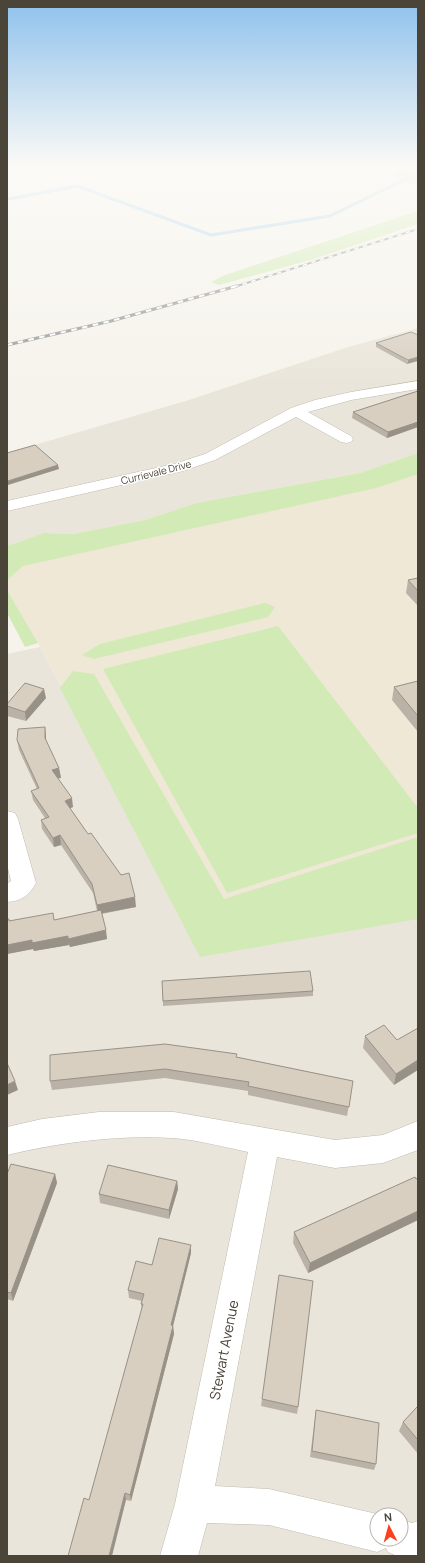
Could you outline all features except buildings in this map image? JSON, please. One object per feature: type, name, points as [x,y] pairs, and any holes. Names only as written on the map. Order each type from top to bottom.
[{"type":"street","name":"Currievale Drive","points":[[7,506],[178,468],[210,457],[296,411],[320,403],[351,396],[418,385]]},
{"type":"street","points":[[296,411],[346,439]]},
{"type":"street","points":[[7,819],[24,883],[15,892],[7,894]]},
{"type":"street","points":[[7,1141],[42,1133],[99,1125],[174,1125],[335,1154],[382,1149],[402,1143],[418,1135]]},
{"type":"street","name":"Stewart Avenue","points":[[179,1556],[193,1504],[265,1142]]},
{"type":"street","points":[[193,1504],[269,1508],[369,1531]]},
{"type":"shaded area","points":[[418,328],[418,453],[360,473],[196,503],[145,520],[73,534],[44,533],[7,546],[7,453],[189,400],[348,347]]},
{"type":"shaded area","points":[[418,466],[418,917],[204,954],[38,643],[7,590],[7,559]]},
{"type":"shaded area","points":[[40,647],[204,954],[176,959],[418,917],[418,1556],[7,1556],[7,654]]},
{"type":"green space","points":[[331,240],[371,240],[314,259],[219,285],[211,282],[225,275]]},
{"type":"green space","points":[[418,453],[418,474],[376,488],[23,566],[7,580],[7,546],[44,533],[73,534],[145,520],[196,503],[360,473]]},
{"type":"green space","points":[[7,590],[38,643],[25,647],[7,613]]},
{"type":"green space","points":[[265,603],[275,607],[268,617],[94,659],[82,655],[100,644]]},
{"type":"green space","points":[[278,626],[418,808],[418,833],[227,893],[103,669]]},
{"type":"green space","points":[[73,671],[94,674],[224,899],[418,837],[418,919],[200,957],[60,688]]},
{"type":"railway","points":[[234,287],[383,240]]},
{"type":"railway","points":[[7,345],[111,321],[237,286]]}]
